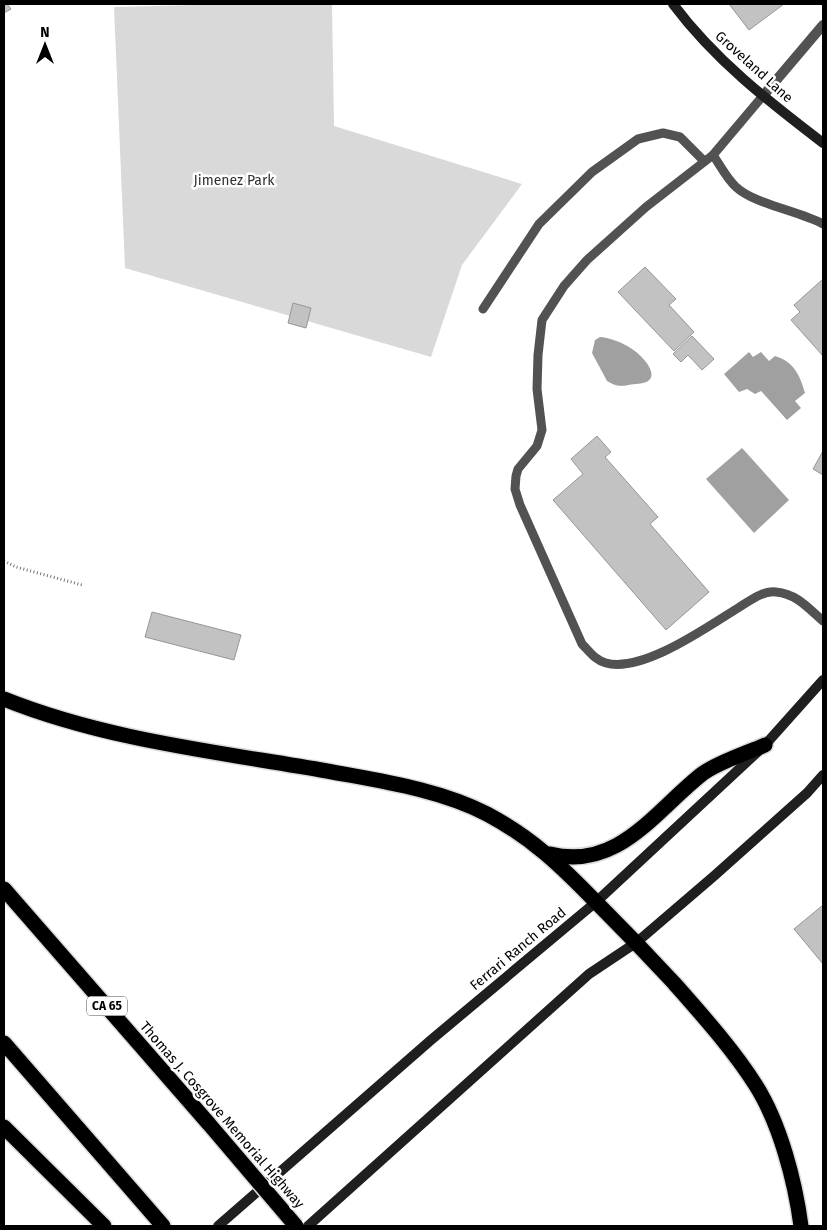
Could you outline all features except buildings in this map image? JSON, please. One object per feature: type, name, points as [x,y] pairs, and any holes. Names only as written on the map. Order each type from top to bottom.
[{"type":"highway","points":[[4,699],[76,722],[138,737],[394,783],[441,796],[485,813],[549,854],[637,942],[708,1021],[756,1085],[788,1164],[801,1226]]},
{"type":"highway","points":[[549,854],[568,858],[587,857],[610,849],[632,837],[704,773],[765,745]]},
{"type":"highway","name":"Thomas J. Cosgrove Memorial Highway","points":[[4,889],[296,1226]]},
{"type":"highway","points":[[4,1043],[162,1226]]},
{"type":"highway","points":[[4,1127],[101,1223]]},
{"type":"main road","name":"Groveland Lane","points":[[673,4],[724,63],[762,97],[823,143]]},
{"type":"main road","name":"Ferrari Ranch Road","points":[[218,1226],[431,1040],[596,902],[765,745],[823,680]]},
{"type":"main road","points":[[308,1226],[589,974],[637,942],[714,876],[806,793],[823,775]]},
{"type":"street","points":[[762,97],[823,25]]},
{"type":"lane","points":[[762,97],[713,155],[646,207],[587,260],[564,286],[542,320],[538,354],[542,430],[537,446],[518,469],[515,489],[520,505],[582,644],[595,658],[605,663],[619,666],[677,647],[752,599],[774,591],[796,596],[823,621]]},
{"type":"lane","points":[[483,309],[539,224],[592,172],[638,139],[663,133],[680,137],[704,162]]},
{"type":"lane","points":[[713,155],[736,188],[770,204],[804,214],[823,224]]},
{"type":"path","points":[[4,561],[16,567],[82,585]]},
{"type":"green space","name":"Jimenez Park","points":[[332,4],[334,126],[522,184],[462,265],[431,357],[125,268],[114,7]]},
{"type":"shaded area","points":[[600,337],[617,341],[629,347],[643,358],[652,375],[650,379],[645,383],[622,386],[607,381],[592,353],[595,340]]},
{"type":"shaded area","points":[[749,352],[753,357],[761,352],[769,361],[775,356],[782,359],[792,366],[801,380],[805,393],[795,401],[801,408],[787,420],[761,391],[755,394],[747,389],[739,392],[724,374]]},
{"type":"shaded area","points":[[742,448],[789,500],[754,533],[706,479]]}]
